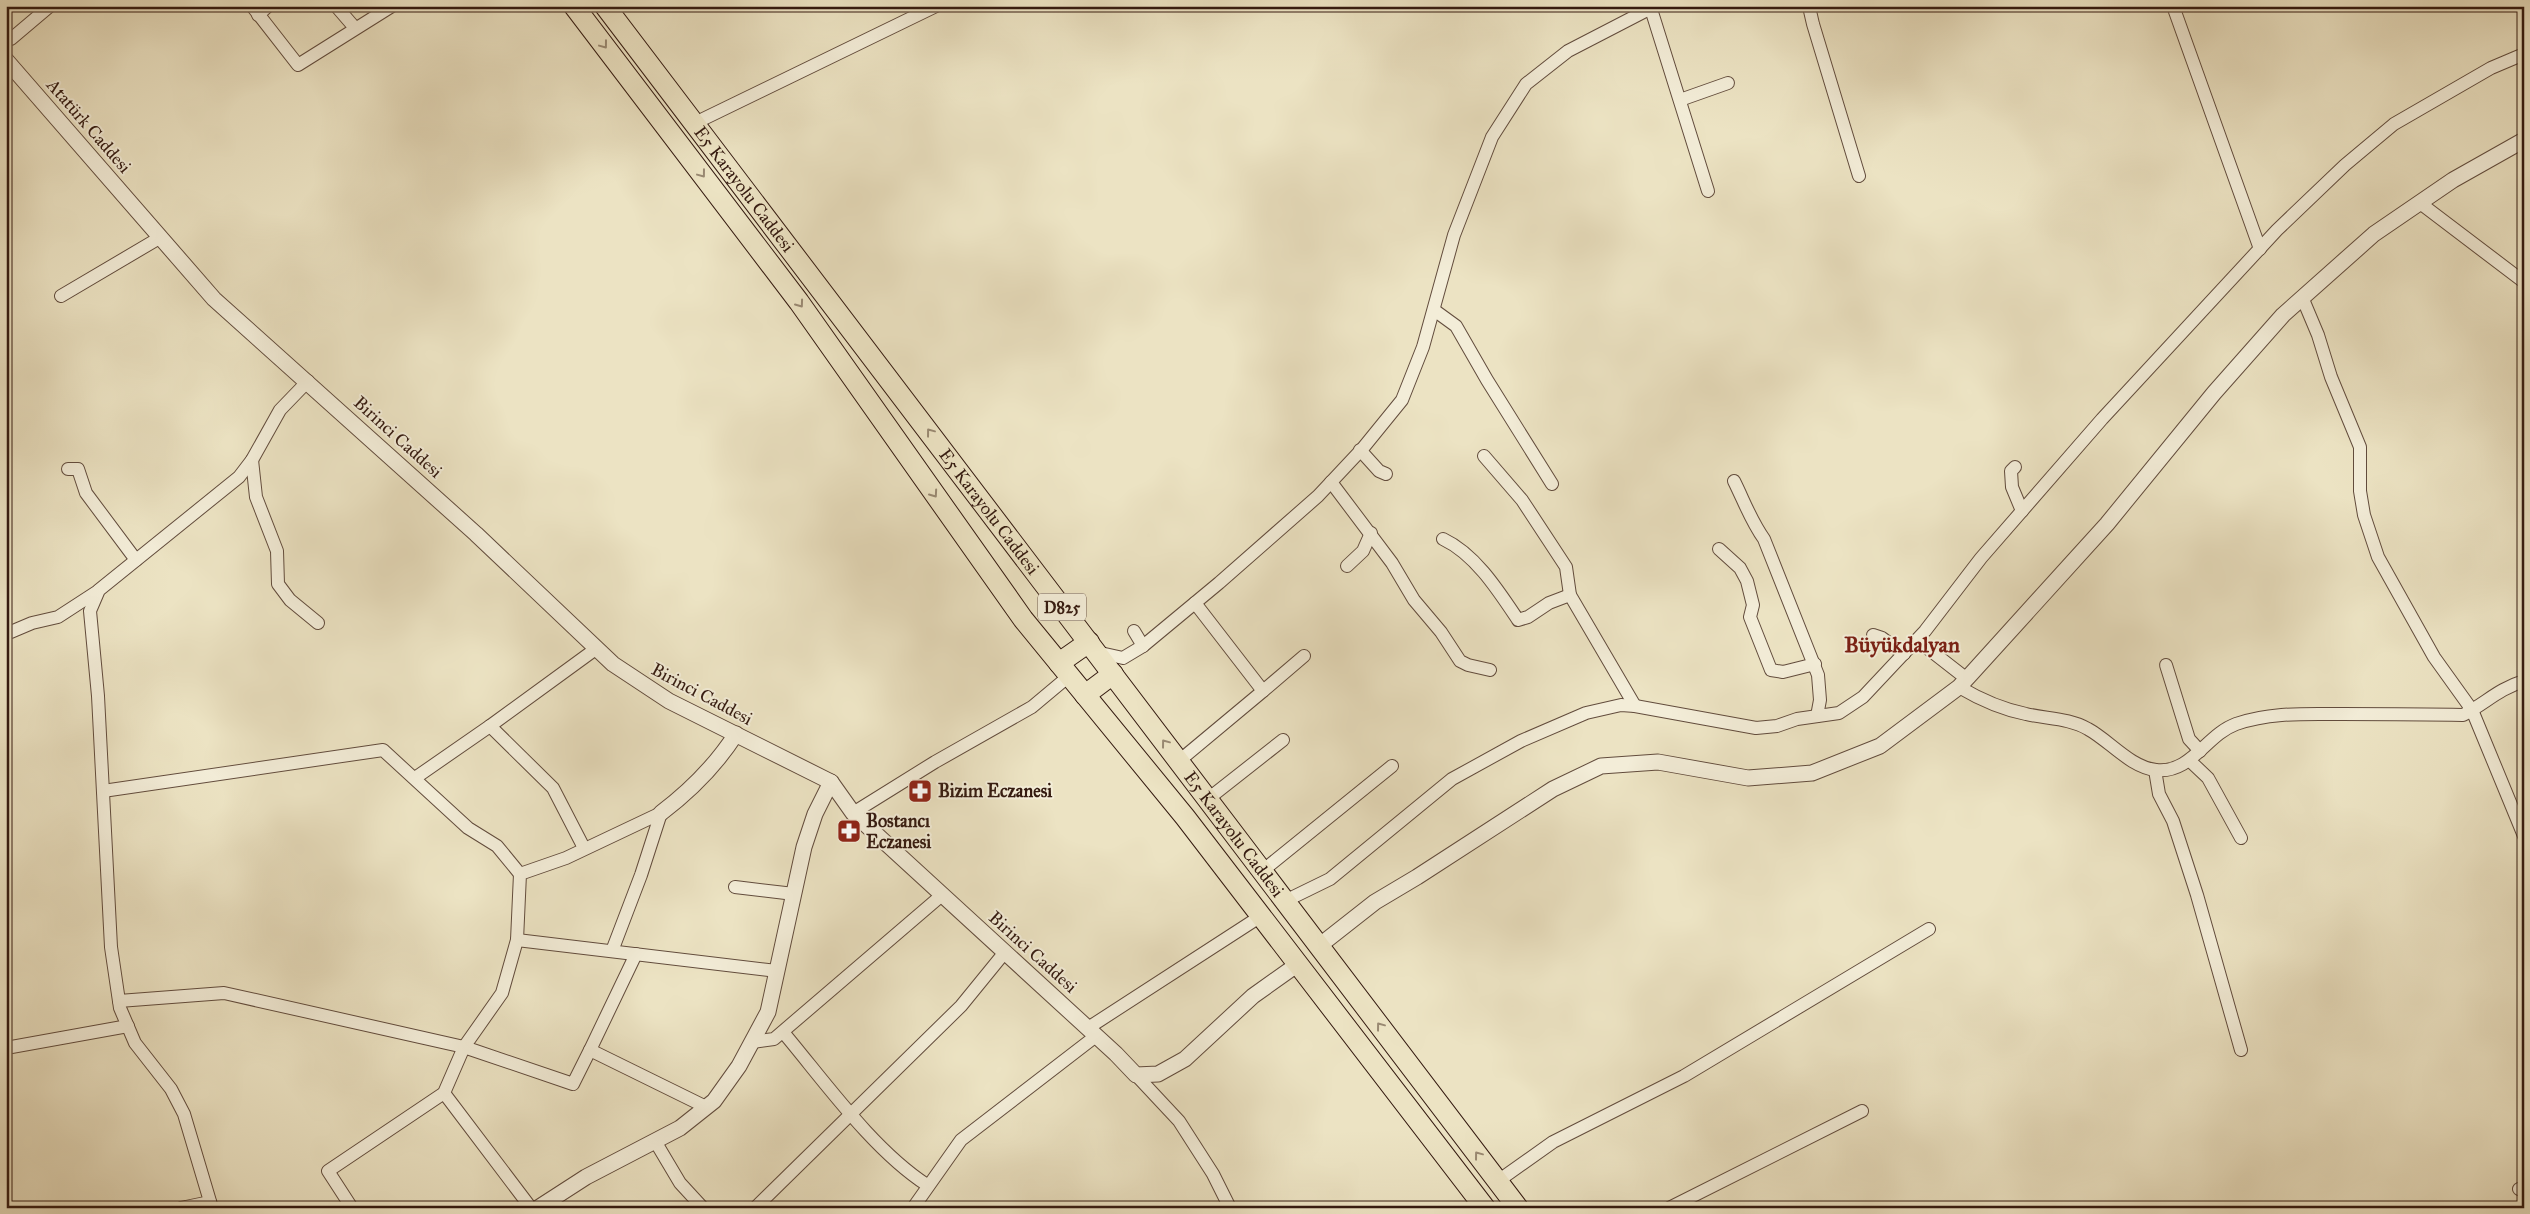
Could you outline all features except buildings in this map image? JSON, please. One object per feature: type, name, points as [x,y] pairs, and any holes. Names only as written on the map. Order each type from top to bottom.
[{"type":"highway","name":"E5 Karayolu Caddesi","points":[[574,6],[799,302],[1023,619],[1185,817],[1485,1208]]},
{"type":"highway","name":"E5 Karayolu Caddesi","points":[[606,6],[1208,799],[1261,872],[1286,901],[1518,1208]]},
{"type":"highway","points":[[1064,669],[1093,647]]},
{"type":"highway","points":[[1085,695],[1113,674]]},
{"type":"street","points":[[11,39],[50,6]]},
{"type":"street","points":[[336,6],[355,28]]},
{"type":"street","points":[[259,9],[298,65],[392,6]]},
{"type":"street","points":[[695,123],[936,6]]},
{"type":"street","points":[[1812,6],[1810,11],[1813,24],[1859,176]]},
{"type":"street","points":[[2173,6],[2260,249]]},
{"type":"street","points":[[1093,647],[1122,658],[1143,646],[1318,496],[1402,400],[1424,347],[1454,235],[1492,137],[1526,84],[1568,51],[1653,7],[1708,192]]},
{"type":"street","points":[[1286,901],[1330,879],[1452,779],[1521,741],[1586,713],[1621,705],[1635,706],[1756,728],[1777,726],[1797,719],[1839,713],[1863,697],[1917,640],[1981,558],[2102,419],[2260,249],[2345,165],[2394,124],[2491,68],[2524,54]]},
{"type":"street","name":"Atatürk Caddesi","points":[[8,64],[143,217]]},
{"type":"street","points":[[1680,100],[1728,83]]},
{"type":"street","points":[[1319,946],[1375,902],[1553,789],[1601,766],[1658,762],[1748,778],[1812,773],[1880,746],[1963,683],[2107,524],[2214,392],[2282,315],[2374,234],[2453,180],[2524,140]]},
{"type":"street","points":[[2420,203],[2524,282]]},
{"type":"street","name":"Birinci Caddesi","points":[[143,217],[214,299],[308,381],[476,534],[613,664],[669,701],[831,782],[853,814],[1092,1032],[1136,1075],[1179,1121],[1213,1174],[1230,1208]]},
{"type":"street","points":[[61,296],[161,237]]},
{"type":"street","points":[[2302,297],[2318,335],[2330,377],[2360,447],[2360,491],[2364,515],[2378,557],[2434,658],[2472,710],[2524,836]]},
{"type":"street","points":[[1434,310],[1456,326],[1486,380],[1552,484]]},
{"type":"street","points":[[6,634],[32,623],[58,617],[99,590],[239,477],[252,460],[280,410],[308,381]]},
{"type":"street","points":[[1360,450],[1378,471],[1386,474]]},
{"type":"street","points":[[1484,456],[1522,500],[1566,568],[1570,595],[1635,706]]},
{"type":"street","points":[[252,460],[256,497],[277,551],[278,584],[290,600],[318,623]]},
{"type":"street","points":[[68,468],[78,470],[88,484],[86,493],[136,560]]},
{"type":"street","points":[[2015,468],[2011,470],[2012,487],[2022,511]]},
{"type":"street","points":[[1734,481],[1753,523],[1764,539],[1815,664],[1820,689],[1817,716]]},
{"type":"street","points":[[1331,482],[1371,533],[1414,600],[1442,632],[1460,661],[1468,665],[1490,670]]},
{"type":"street","points":[[1347,566],[1363,551],[1371,533]]},
{"type":"street","points":[[1443,539],[1458,546],[1469,556],[1518,620],[1528,618],[1549,603],[1570,595]]},
{"type":"street","points":[[1719,549],[1740,568],[1747,582],[1753,604],[1750,617],[1771,670],[1783,672],[1815,664]]},
{"type":"street","points":[[99,590],[90,611],[98,696],[111,947],[119,1001],[128,1026],[135,1043],[170,1089],[184,1114],[211,1205],[181,1208]]},
{"type":"street","points":[[1195,603],[1263,691]]},
{"type":"street","points":[[1134,631],[1143,646]]},
{"type":"street","points":[[1873,635],[1882,638],[1904,654]]},
{"type":"street","points":[[1917,640],[1985,703],[2025,714],[2066,720],[2088,729],[2135,763],[2155,770],[2172,770],[2190,761],[2234,725],[2280,714],[2463,715],[2505,687],[2524,681]]},
{"type":"street","points":[[415,778],[597,648]]},
{"type":"street","points":[[1179,761],[1304,656]]},
{"type":"street","points":[[2166,665],[2189,739],[2200,751]]},
{"type":"street","points":[[853,814],[935,762],[1032,707],[1064,669]]},
{"type":"street","points":[[490,726],[554,788],[584,848]]},
{"type":"street","points":[[520,874],[566,858],[661,813],[682,797],[705,774],[736,734]]},
{"type":"street","points":[[1208,799],[1283,740]]},
{"type":"street","points":[[103,791],[383,750],[468,828],[497,846],[520,874],[517,940],[502,993],[464,1047],[444,1092],[328,1171],[352,1208]]},
{"type":"street","points":[[2190,761],[2208,778],[2242,838]]},
{"type":"street","points":[[1261,872],[1392,766]]},
{"type":"street","points":[[2155,770],[2159,794],[2173,821],[2197,895],[2241,1050]]},
{"type":"street","points":[[444,1092],[540,1207],[586,1177],[680,1128],[719,1094],[752,1042],[768,1012],[794,894],[815,814],[831,782]]},
{"type":"street","points":[[612,951],[642,875],[661,813]]},
{"type":"street","points":[[735,887],[794,894]]},
{"type":"street","points":[[752,1042],[766,1042],[774,1039],[942,895]]},
{"type":"street","points":[[913,1208],[961,1140],[1092,1032],[1261,916]]},
{"type":"street","points":[[1498,1181],[1553,1142],[1684,1076],[1929,929]]},
{"type":"street","points":[[517,940],[777,971]]},
{"type":"street","points":[[755,1208],[961,1006],[1005,952]]},
{"type":"street","points":[[119,1001],[224,993],[464,1047],[573,1084],[636,954]]},
{"type":"street","points":[[1136,1075],[1158,1074],[1186,1059],[1253,996],[1298,964]]},
{"type":"street","points":[[6,1048],[128,1026]]},
{"type":"street","points":[[783,1032],[852,1113],[906,1171],[928,1185]]},
{"type":"street","points":[[590,1050],[706,1107]]},
{"type":"street","points":[[1669,1208],[1862,1111]]},
{"type":"street","points":[[655,1141],[680,1183],[703,1208]]},
{"type":"place","name":"Bizim Eczanesi","points":[[920,791]]},
{"type":"place","name":"Bostancı Eczanesi","points":[[849,831]]},
{"type":"district","name":"Büyükdalyan","points":[[1902,644]]}]
